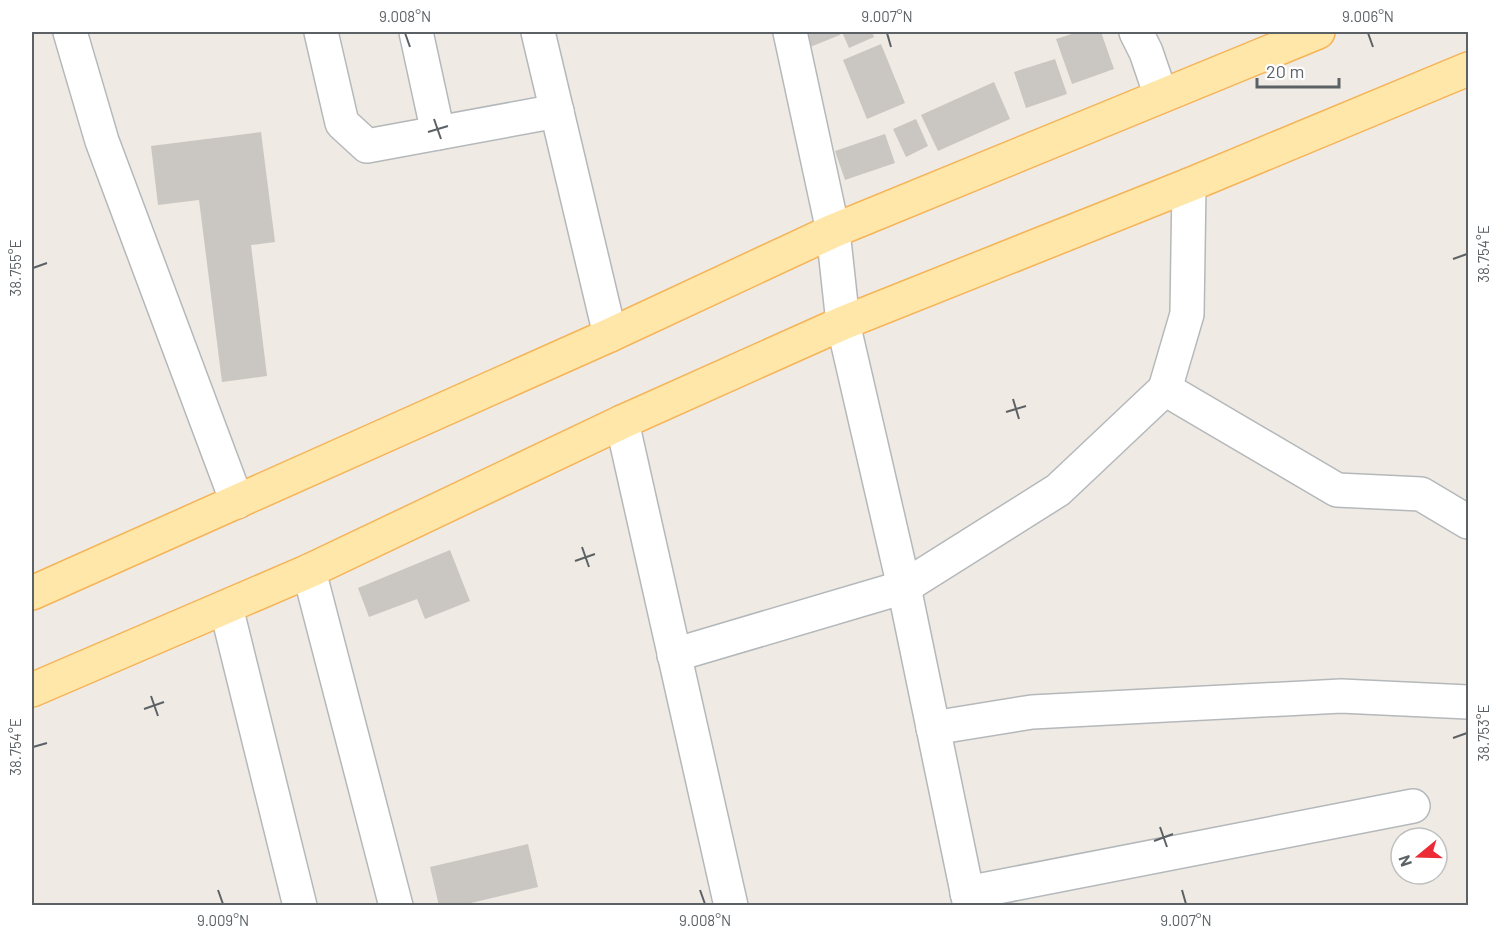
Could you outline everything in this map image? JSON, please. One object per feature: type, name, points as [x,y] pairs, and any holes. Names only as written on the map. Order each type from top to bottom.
[{"type":"main road","points":[[32,593],[610,335],[833,231],[1318,32]]},
{"type":"main road","points":[[32,690],[309,571],[622,422],[843,323],[1189,185],[1468,69]]},
{"type":"street","points":[[70,32],[102,141],[237,502]]},
{"type":"street","points":[[321,32],[342,123],[367,146],[557,111]]},
{"type":"street","points":[[416,32],[438,133]]},
{"type":"street","points":[[537,32],[610,335]]},
{"type":"street","points":[[790,32],[833,231],[843,323],[904,587],[969,899],[1413,806]]},
{"type":"street","points":[[1136,32],[1161,96]]},
{"type":"street","points":[[674,655],[904,587],[1058,490],[1165,389],[1187,314],[1189,185]]},
{"type":"street","points":[[1165,389],[1337,490],[1421,494],[1468,522]]},
{"type":"street","points":[[622,422],[731,906]]},
{"type":"street","points":[[309,571],[396,906]]},
{"type":"street","points":[[226,607],[300,906]]},
{"type":"street","points":[[933,728],[1032,712],[1341,696],[1468,702]]},
{"type":"building","points":[[803,32],[839,32],[840,35],[810,47]]},
{"type":"building","points":[[842,32],[872,32],[874,37],[849,48]]},
{"type":"building","points":[[1078,32],[1101,32],[1114,69],[1072,84],[1056,39]]},
{"type":"building","points":[[881,44],[905,103],[867,119],[843,60]]},
{"type":"building","points":[[1055,59],[1067,94],[1026,108],[1014,72]]},
{"type":"building","points":[[994,82],[1010,119],[938,151],[921,115]]},
{"type":"building","points":[[916,119],[928,146],[906,157],[893,129]]},
{"type":"building","points":[[261,132],[275,242],[251,245],[267,376],[222,382],[199,200],[158,205],[151,146]]},
{"type":"building","points":[[885,134],[895,163],[845,180],[835,151]]},
{"type":"building","points":[[450,550],[470,601],[425,619],[417,599],[369,617],[358,588]]},
{"type":"building","points":[[528,844],[538,887],[458,906],[439,906],[430,867]]}]
